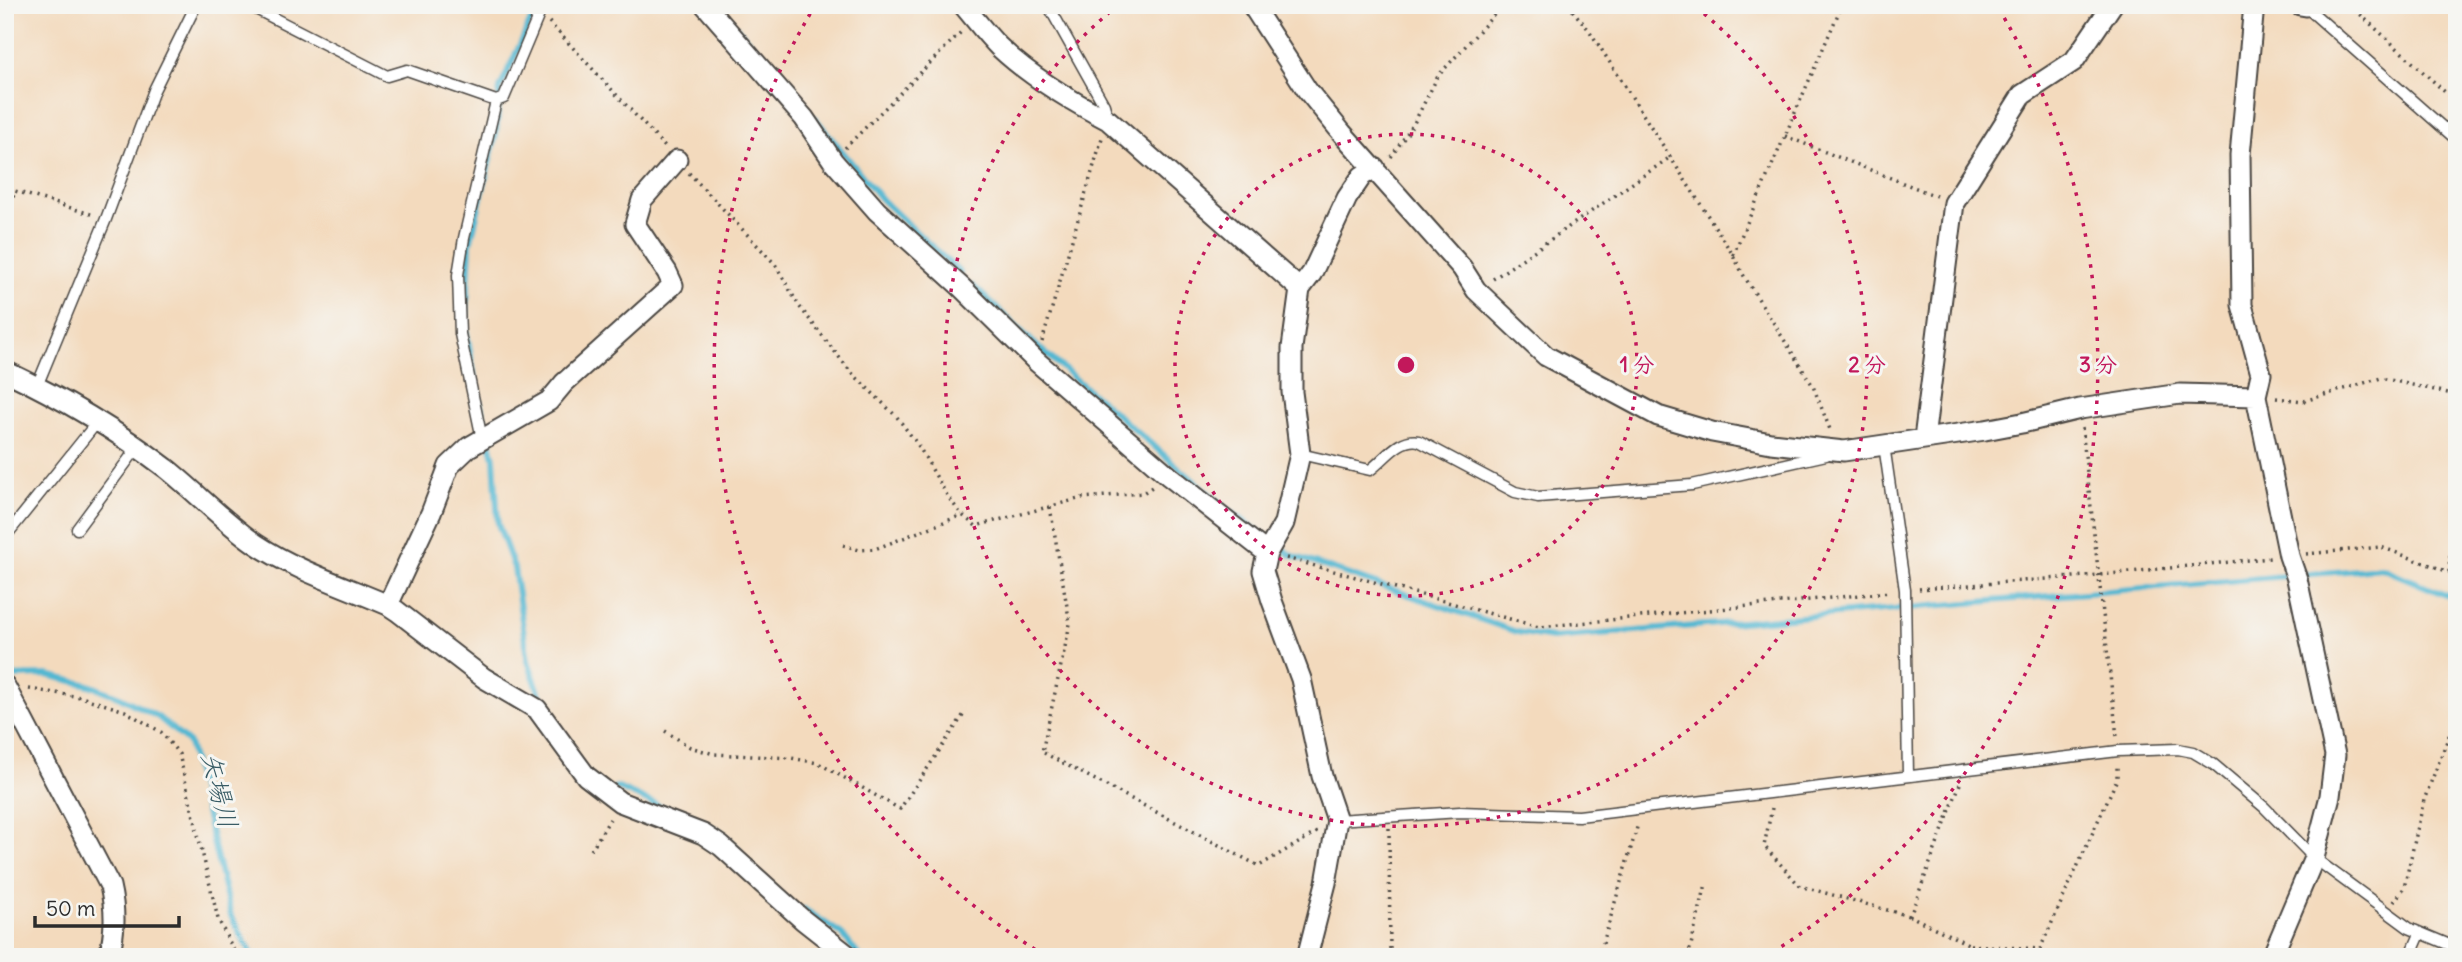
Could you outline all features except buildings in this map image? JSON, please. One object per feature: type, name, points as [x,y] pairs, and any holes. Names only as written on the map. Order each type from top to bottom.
[{"type":"street","points":[[705,5],[804,118],[833,161],[877,211],[960,286],[1036,361],[1169,476],[1267,553]]},
{"type":"street","points":[[1252,5],[1307,90],[1342,134],[1462,268],[1476,290],[1546,356],[1658,416],[1712,432],[1771,443],[1844,451],[2022,424],[2080,409],[2180,394],[2256,396]]},
{"type":"street","points":[[1924,439],[1954,204],[2022,95],[2074,61],[2112,5]]},
{"type":"street","points":[[2254,5],[2240,168],[2242,305],[2260,374],[2256,396],[2289,556],[2306,620],[2335,755],[2330,796],[2314,858],[2272,957]]},
{"type":"street","points":[[969,12],[998,46],[1028,72],[1108,120],[1300,289]]},
{"type":"street","points":[[387,605],[431,513],[449,466],[469,447],[549,401],[564,383],[673,285],[635,223],[642,200],[677,160]]},
{"type":"street","points":[[1307,957],[1326,883],[1337,820],[1322,776],[1301,679],[1263,570],[1267,553],[1284,523],[1300,454],[1292,392],[1292,348],[1300,289],[1312,273],[1347,198],[1362,176],[1375,168]]},
{"type":"street","points":[[5,371],[98,421],[164,467],[256,544],[387,605],[484,678],[537,709],[586,776],[620,802],[703,834],[721,846],[803,920],[849,957]]},
{"type":"street","points":[[5,689],[110,886],[115,932],[109,957]]},
{"type":"lane","points":[[37,386],[106,219],[154,90],[196,5]]},
{"type":"lane","points":[[248,5],[387,76],[407,69],[499,100]]},
{"type":"lane","points":[[1048,5],[1104,105],[1108,120]]},
{"type":"lane","points":[[2303,5],[2457,140]]},
{"type":"lane","points":[[488,436],[460,334],[458,275],[464,238],[499,100],[541,8]]},
{"type":"lane","points":[[5,537],[98,421]]},
{"type":"lane","points":[[1300,454],[1370,470],[1400,443],[1410,439],[1419,441],[1515,492],[1538,497],[1692,485],[1844,451]]},
{"type":"lane","points":[[1884,445],[1905,590],[1908,776]]},
{"type":"lane","points":[[77,529],[137,448]]},
{"type":"lane","points":[[1337,820],[1460,812],[1579,816],[2118,751],[2179,749],[2193,752],[2213,764],[2264,807],[2314,858],[2387,911],[2420,934],[2457,948]]},
{"type":"lane","points":[[2410,957],[2420,934]]},
{"type":"path","points":[[1375,168],[1388,162],[1438,76],[1503,5]]},
{"type":"path","points":[[1569,5],[1589,30],[1733,255],[1812,386],[1828,427],[1844,451]]},
{"type":"path","points":[[1733,255],[1842,5]]},
{"type":"path","points":[[2350,5],[2457,103]]},
{"type":"path","points":[[541,8],[677,160],[775,264],[799,306],[850,371],[897,417],[962,515],[976,526],[1082,498],[1143,493],[1169,476]]},
{"type":"path","points":[[833,161],[969,12]]},
{"type":"path","points":[[1036,361],[1108,120]]},
{"type":"path","points":[[1785,136],[1954,204]]},
{"type":"path","points":[[1476,290],[1669,158]]},
{"type":"path","points":[[5,224],[15,191],[106,219]]},
{"type":"path","points":[[2256,396],[2304,401],[2381,378],[2457,396]]},
{"type":"path","points":[[1776,792],[1765,846],[1800,886],[1910,916],[1970,945],[2040,949],[2117,779],[2118,751],[2080,409]]},
{"type":"path","points":[[2449,572],[2457,430]]},
{"type":"path","points":[[1050,507],[1070,624],[1042,752],[1259,866],[1337,820]]},
{"type":"path","points":[[843,545],[859,550],[875,549],[962,515]]},
{"type":"path","points":[[1267,553],[1539,627],[1905,590],[2099,575],[2381,547],[2457,575]]},
{"type":"path","points":[[5,689],[47,690],[81,697],[125,711],[160,732],[179,754],[218,919],[237,957]]},
{"type":"path","points":[[665,731],[690,747],[714,754],[791,758],[818,763],[900,809],[964,714]]},
{"type":"path","points":[[2387,911],[2404,888],[2424,800],[2457,720]]},
{"type":"path","points":[[1910,916],[1965,769]]},
{"type":"path","points":[[591,850],[620,802]]},
{"type":"path","points":[[1599,957],[1642,808]]},
{"type":"path","points":[[1389,816],[1390,957]]},
{"type":"path","points":[[1688,957],[1706,884]]},
{"type":"path","points":[[1966,957],[1970,945]]},
{"type":"waterway","points":[[538,5],[500,88],[496,134],[470,244],[466,329],[477,391],[494,458],[498,524],[514,568],[528,661],[544,706]]},
{"type":"waterway","points":[[737,28],[788,85]]},
{"type":"waterway","points":[[815,118],[881,199],[960,273]]},
{"type":"waterway","points":[[973,286],[1037,346],[1227,509],[1291,555],[1517,632],[1552,638],[2382,568],[2457,600]]},
{"type":"waterway","name":"矢場川","points":[[5,676],[47,675],[89,685],[120,697],[158,717],[189,743],[231,916],[253,957]]},
{"type":"waterway","points":[[616,787],[670,811]]},
{"type":"waterway","points":[[706,826],[719,831],[739,850]]},
{"type":"waterway","points":[[804,909],[842,934],[860,957]]}]
